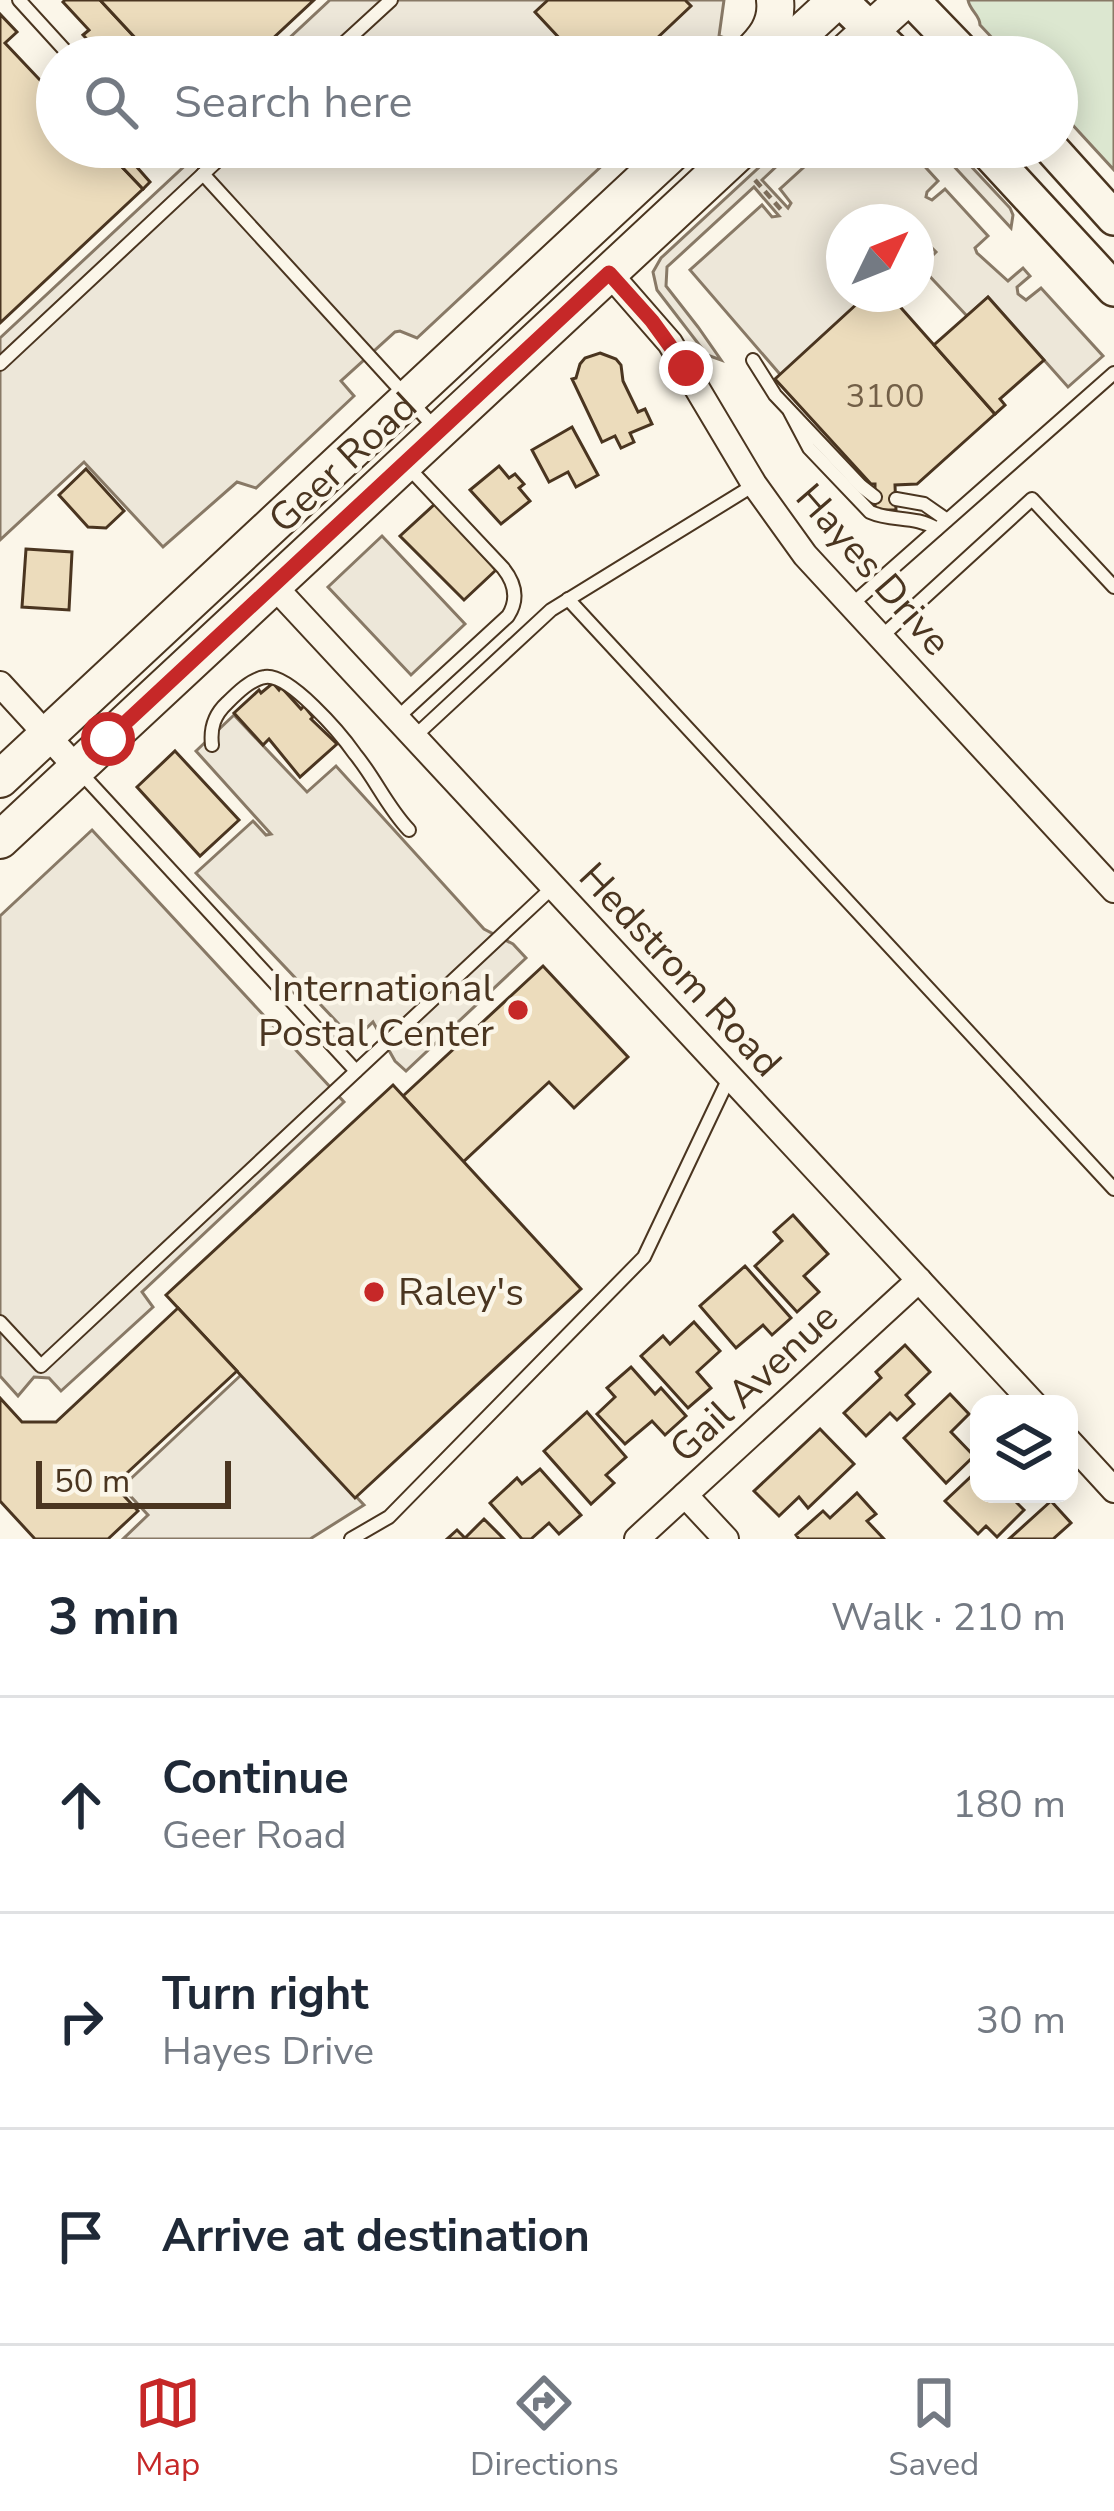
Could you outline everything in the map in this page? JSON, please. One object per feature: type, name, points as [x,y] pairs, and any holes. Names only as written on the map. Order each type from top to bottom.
[{"type":"main road","points":[[763,36],[776,15],[775,0]]},
{"type":"main road","points":[[799,36],[839,0],[878,36]]},
{"type":"main road","points":[[864,36],[908,0],[946,36]]},
{"type":"main road","name":"Geer Road","points":[[0,778],[655,168]]},
{"type":"main road","name":"Geer Road","points":[[0,840],[609,273],[743,168]]},
{"type":"main road","points":[[1002,168],[1114,289]]},
{"type":"main road","points":[[1068,168],[1114,218]]},
{"type":"street","name":"Hayes Drive","points":[[609,273],[670,343],[754,484],[805,555],[1114,890]]},
{"type":"street","name":"Hedstrom Road","points":[[273,585],[1026,1395]]},
{"type":"street","points":[[0,684],[77,768]]},
{"type":"street","name":"Gail Avenue","points":[[637,1539],[919,1280]]},
{"type":"street","points":[[1078,1451],[1114,1490]]},
{"type":"street","points":[[686,1495],[727,1539]]},
{"type":"lane","points":[[19,0],[52,36]]},
{"type":"lane","points":[[352,36],[391,0]]},
{"type":"lane","points":[[0,364],[209,168]]},
{"type":"lane","points":[[203,174],[439,432]]},
{"type":"lane","points":[[753,361],[790,412],[875,497]]},
{"type":"lane","points":[[850,606],[1114,373]]},
{"type":"lane","points":[[790,412],[809,448],[870,512],[942,525]]},
{"type":"lane","points":[[404,464],[503,568],[515,600],[508,616],[405,727]]},
{"type":"lane","points":[[405,727],[568,599],[754,484]]},
{"type":"lane","points":[[896,499],[924,504],[942,525]]},
{"type":"lane","points":[[880,638],[1032,499],[1114,587]]},
{"type":"lane","points":[[568,599],[1114,1189]]},
{"type":"lane","points":[[212,745],[212,725],[226,703],[254,681],[278,678],[294,688],[346,742],[409,830]]},
{"type":"lane","points":[[77,768],[356,1071]]},
{"type":"lane","points":[[0,1322],[41,1366],[554,886]]},
{"type":"lane","points":[[351,1539],[389,1517],[644,1257],[730,1076]]},
{"type":"path","points":[[753,168],[784,212]]},
{"type":"green space","points":[[968,0],[1114,0],[1114,170],[1078,131],[1078,36],[990,36]]},
{"type":"shaded area","points":[[330,0],[724,0],[719,36],[291,36]]},
{"type":"shaded area","points":[[182,168],[599,168],[417,338],[395,332],[341,381],[354,396],[256,488],[237,482],[163,547],[84,462],[0,540],[0,338]]},
{"type":"shaded area","points":[[758,168],[775,168],[762,180],[788,208],[791,203],[780,189],[803,168],[926,168],[938,181],[926,197],[932,200],[945,189],[988,236],[975,248],[977,253],[1008,281],[1023,268],[1030,276],[1017,287],[1018,294],[1026,300],[1041,288],[1103,356],[1068,387],[988,297],[967,316],[934,281],[934,204],[826,204],[826,312],[859,312],[785,380],[690,270],[762,205],[772,217],[779,216],[754,187],[667,267],[666,286],[721,360],[707,355],[657,290],[653,272],[661,258]]},
{"type":"shaded area","points":[[955,168],[973,168],[1010,208],[1011,228]]},
{"type":"shaded area","points":[[382,536],[465,624],[411,675],[328,587]]},
{"type":"shaded area","points":[[234,715],[307,792],[336,766],[484,929],[513,944],[526,958],[406,1071],[373,1022],[354,1040],[196,873],[253,821],[266,835],[271,834],[196,751]]},
{"type":"shaded area","points":[[92,830],[344,1102],[142,1292],[153,1307],[61,1391],[49,1378],[34,1377],[18,1396],[0,1376],[0,916]]},
{"type":"shaded area","points":[[241,1375],[364,1505],[310,1539],[123,1539],[148,1515],[122,1487]]},
{"type":"building","points":[[100,0],[133,36],[84,36],[89,30],[63,2]]},
{"type":"building","points":[[100,0],[314,0],[275,36],[133,36]]},
{"type":"building","points":[[548,0],[685,0],[691,6],[659,36],[557,36],[535,12]]},
{"type":"building","points":[[0,14],[17,32],[5,43],[36,76],[36,168],[123,168],[143,189],[0,323]]},
{"type":"building","points":[[123,168],[138,168],[150,182],[143,189]]},
{"type":"building","points":[[988,297],[1044,360],[1000,399],[1005,405],[995,414],[934,345]]},
{"type":"building","points":[[848,312],[905,312],[995,414],[917,484],[895,485],[896,510],[875,510],[875,484],[775,379]]},
{"type":"building","points":[[600,353],[621,365],[638,412],[645,409],[652,424],[630,433],[634,442],[621,448],[615,436],[602,442],[572,379],[585,358]]},
{"type":"building","points":[[572,427],[598,475],[576,487],[568,472],[549,482],[532,450]]},
{"type":"building","points":[[499,466],[509,478],[515,474],[524,484],[519,488],[530,501],[501,524],[470,490]]},
{"type":"building","points":[[86,469],[124,511],[106,528],[88,527],[59,495]]},
{"type":"building","points":[[436,503],[496,570],[464,600],[400,536]]},
{"type":"building","points":[[26,549],[72,552],[69,610],[22,607]]},
{"type":"building","points":[[273,683],[301,709],[304,706],[337,744],[300,777],[269,739],[263,745],[234,713]]},
{"type":"building","points":[[175,751],[239,820],[200,856],[137,787]]},
{"type":"building","points":[[543,966],[628,1057],[574,1108],[549,1082],[463,1162],[403,1096]]},
{"type":"building","name":"Raley's","points":[[393,1085],[581,1289],[355,1498],[166,1295]]},
{"type":"building","points":[[793,1215],[828,1254],[804,1276],[819,1292],[797,1312],[755,1266],[782,1241],[774,1232]]},
{"type":"building","points":[[745,1266],[791,1318],[772,1335],[763,1325],[736,1348],[700,1306]]},
{"type":"building","points":[[178,1308],[237,1371],[114,1485],[138,1511],[108,1539],[35,1539],[0,1501],[0,1398],[22,1422],[56,1422]]},
{"type":"building","points":[[694,1322],[720,1351],[697,1372],[711,1388],[688,1408],[641,1356],[663,1336],[670,1344]]},
{"type":"building","points":[[905,1345],[930,1372],[906,1395],[914,1404],[897,1420],[890,1413],[866,1436],[844,1413],[881,1378],[876,1372]]},
{"type":"building","points":[[631,1367],[655,1394],[661,1388],[686,1416],[665,1435],[652,1421],[625,1444],[597,1414],[615,1397],[607,1388]]},
{"type":"building","points":[[950,1394],[969,1414],[951,1432],[970,1452],[970,1460],[946,1483],[904,1438]]},
{"type":"building","points":[[587,1412],[626,1457],[606,1475],[614,1483],[591,1504],[544,1451]]},
{"type":"building","points":[[820,1429],[854,1464],[808,1508],[799,1497],[779,1516],[754,1491]]},
{"type":"building","points":[[540,1469],[581,1515],[559,1534],[549,1523],[531,1539],[522,1539],[490,1503],[517,1478],[522,1484]]},
{"type":"building","points":[[970,1477],[970,1503],[1017,1503],[1024,1510],[997,1537],[986,1526],[978,1534],[945,1501]]},
{"type":"building","points":[[857,1493],[876,1514],[867,1521],[884,1539],[799,1539],[796,1535],[823,1511],[830,1518]]},
{"type":"building","points":[[1049,1503],[1071,1523],[1053,1539],[1009,1539]]},
{"type":"building","points":[[484,1519],[504,1539],[447,1539],[457,1530],[465,1538]]},
{"type":"place","name":"International Postal Center","points":[[518,1010]]},
{"type":"place","name":"Raley's","points":[[374,1292]]},
{"type":"route","points":[[108,739],[609,273],[686,368]]}]
